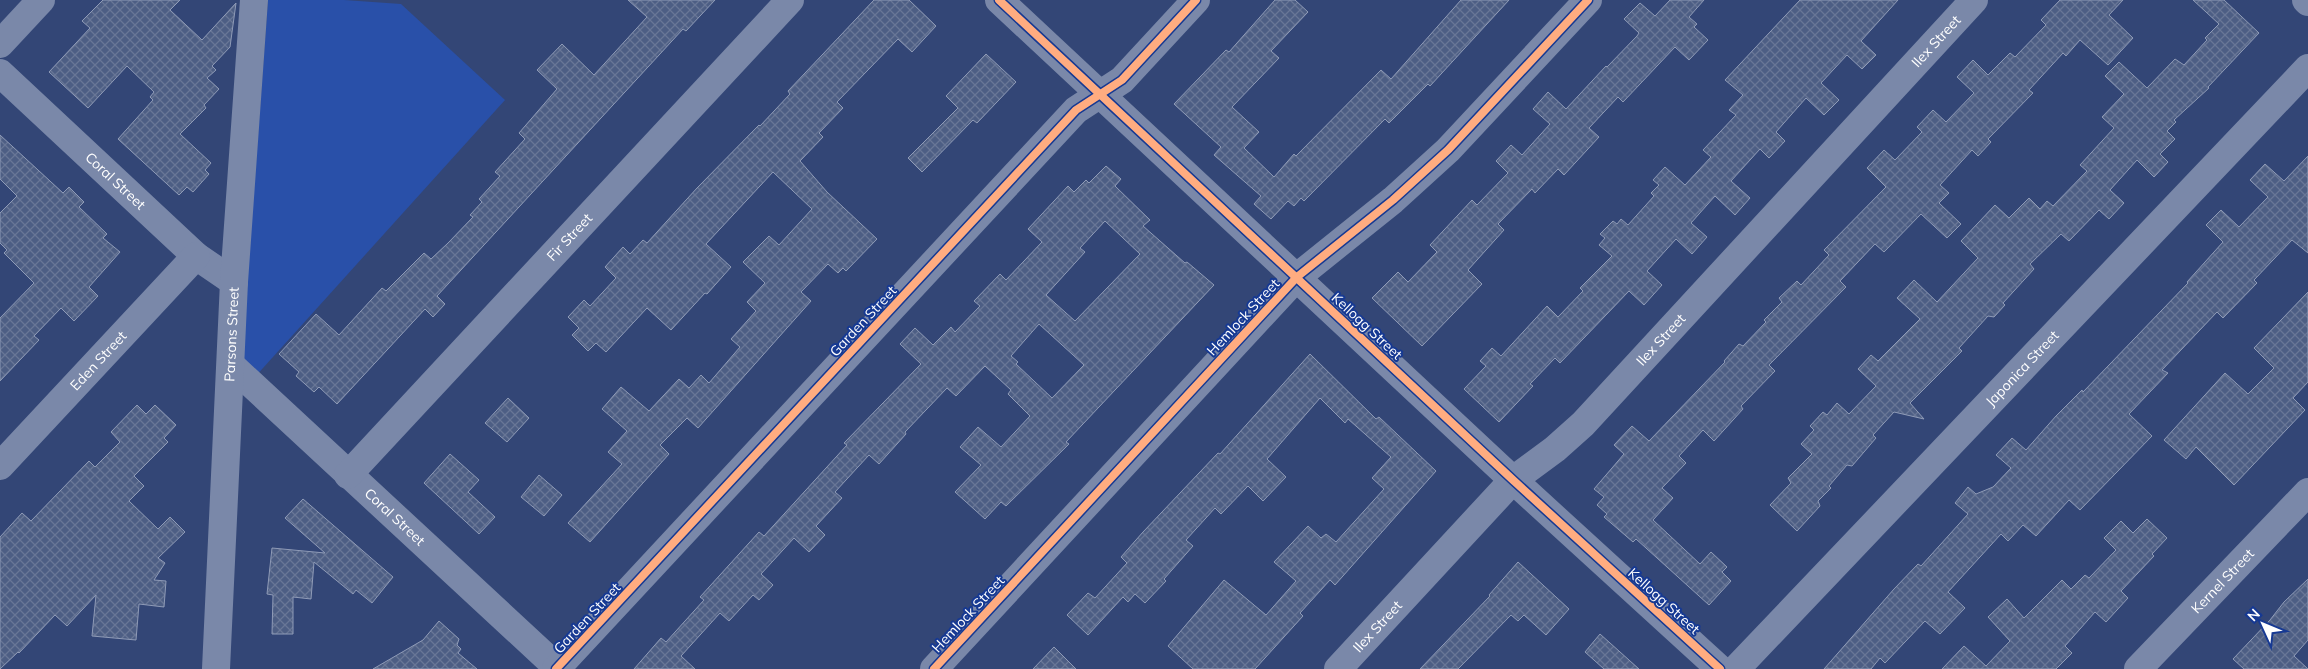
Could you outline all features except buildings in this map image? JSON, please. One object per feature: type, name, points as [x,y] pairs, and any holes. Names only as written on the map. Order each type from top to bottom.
[{"type":"street","points":[[0,44],[41,0]]},
{"type":"street","name":"Parsons Street","points":[[216,669],[232,366],[234,282],[254,0]]},
{"type":"street","name":"Fir Street","points":[[348,474],[790,0]]},
{"type":"street","name":"Kellogg Street","points":[[999,0],[1513,480],[1720,669]]},
{"type":"street","name":"Garden Street","points":[[558,669],[1076,110],[1102,95],[1122,80],[1196,0]]},
{"type":"street","name":"Hemlock Street","points":[[934,669],[1297,277],[1393,200],[1448,150],[1588,0]]},
{"type":"street","name":"Ilex Street","points":[[1338,669],[1513,480],[1555,449],[1583,424],[1974,0]]},
{"type":"street","name":"Japonica Street","points":[[1736,669],[2308,68]]},
{"type":"street","name":"Coral Street","points":[[0,73],[196,256],[234,282]]},
{"type":"street","name":"Eden Street","points":[[0,466],[196,256]]},
{"type":"street","name":"Coral Street","points":[[232,366],[558,669]]},
{"type":"street","name":"Kernel Street","points":[[2138,669],[2308,492]]},
{"type":"shaded area","points":[[268,0],[344,0],[401,4],[505,100],[253,379],[245,365],[243,338]]},
{"type":"cycle path","points":[[999,0],[1513,480],[1720,669]]},
{"type":"cycle path","points":[[556,669],[1076,110],[1122,80],[1196,0]]},
{"type":"cycle path","points":[[934,669],[1297,277],[1393,200],[1448,150],[1588,0]]}]
